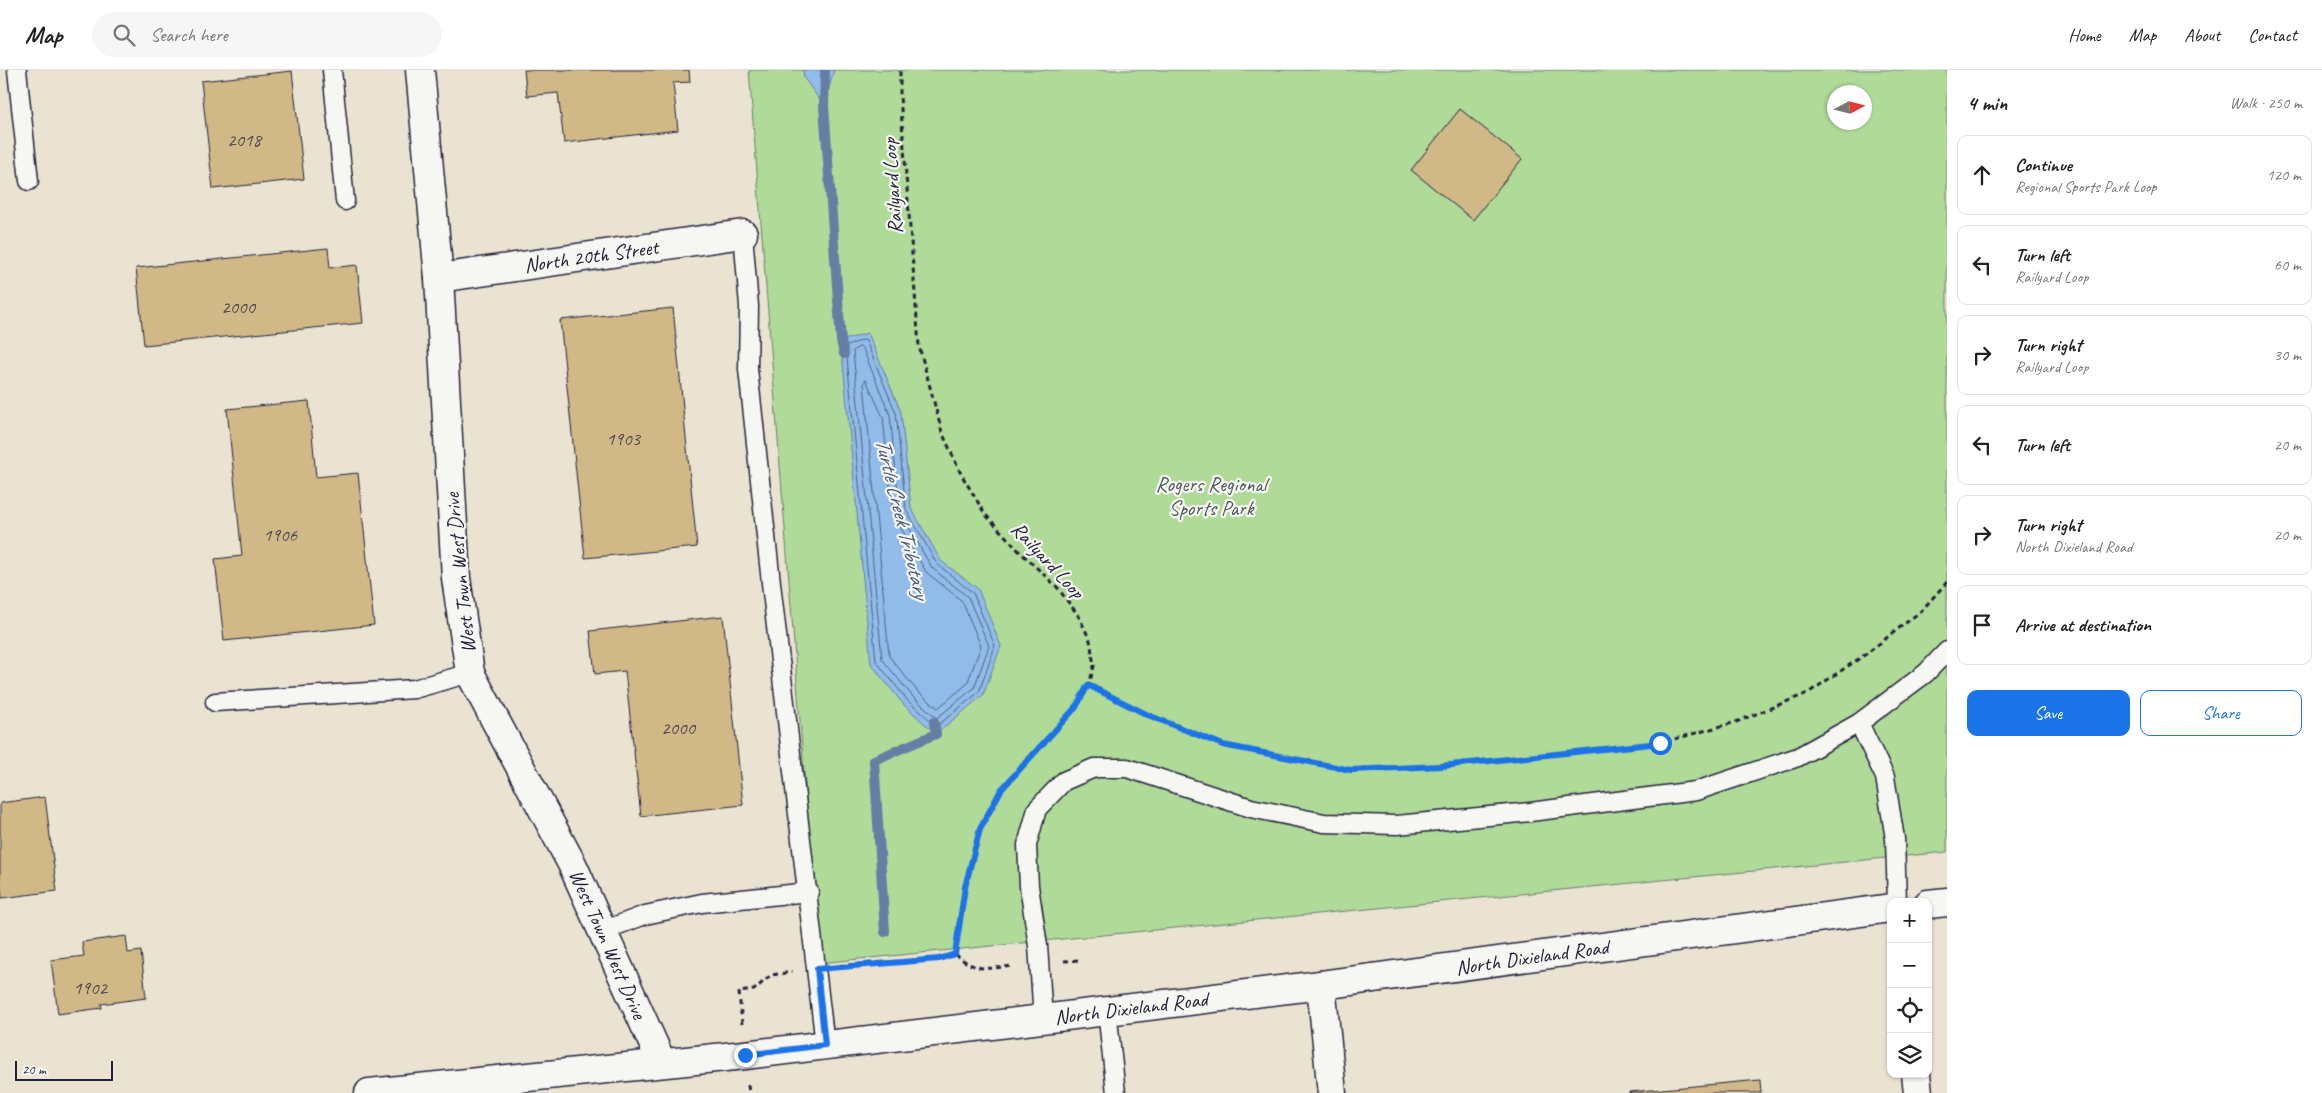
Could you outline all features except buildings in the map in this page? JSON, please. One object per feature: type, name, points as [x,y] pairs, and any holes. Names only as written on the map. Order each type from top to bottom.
[{"type":"main road","name":"West Town West Drive","points":[[420,70],[439,278],[456,578],[470,673],[572,864],[662,1063]]},
{"type":"main road","name":"North 20th Street","points":[[439,278],[743,234]]},
{"type":"main road","points":[[1932,904],[1947,902]]},
{"type":"main road","name":"North Dixieland Road","points":[[369,1093],[825,1045],[1321,985],[1887,909]]},
{"type":"main road","points":[[1321,985],[1332,1093]]},
{"type":"main road","points":[[1916,1078],[1918,1093]]},
{"type":"lane","points":[[16,70],[29,181]]},
{"type":"lane","points":[[332,70],[345,201]]},
{"type":"lane","points":[[743,234],[749,306],[748,369],[825,1045]]},
{"type":"lane","points":[[1043,1018],[1038,946],[1029,886],[1027,845],[1037,809],[1064,781],[1094,768],[1127,768],[1252,808],[1324,823],[1397,825],[1521,813],[1696,791],[1798,757],[1859,723],[1926,673],[1947,651]]},
{"type":"lane","points":[[215,702],[414,689],[470,673]]},
{"type":"lane","points":[[1859,723],[1885,777],[1896,839],[1897,898]]},
{"type":"lane","points":[[602,931],[645,915],[702,903],[809,892]]},
{"type":"lane","points":[[1107,1010],[1116,1093]]},
{"type":"path","name":"Railyard Loop","points":[[900,70],[914,302],[919,346],[942,432],[961,474],[985,514],[1019,551],[1057,587],[1078,615],[1090,640],[1094,666],[1088,685],[1076,707],[1001,790],[980,829],[965,887],[955,954]]},
{"type":"path","points":[[1088,685],[1148,715],[1223,745],[1351,770],[1441,766],[1660,743],[1736,722],[1808,693],[1866,654],[1921,611],[1947,582]]},
{"type":"path","points":[[741,1009],[739,992],[754,990],[771,975],[817,969],[939,959],[955,954],[969,966],[990,969]]},
{"type":"green space","name":"Rogers Regional Sports Park","points":[[749,70],[1947,70],[1947,852],[819,963]]},
{"type":"water","points":[[803,70],[834,70],[824,106],[804,78]]},
{"type":"water","points":[[868,333],[901,412],[911,508],[941,561],[978,589],[1001,646],[983,695],[936,734],[904,705],[871,664],[841,341]]},
{"type":"waterway","name":"Turtle Creek Tributary","points":[[825,70],[824,106],[841,341],[844,354]]},
{"type":"waterway","name":"Turtle Creek Tributary","points":[[885,932],[874,760],[936,734],[934,722]]},
{"type":"route","points":[[745,1055],[825,1045],[817,969],[939,959],[955,954],[965,887],[980,829],[1001,790],[1076,707],[1088,685],[1148,715],[1223,745],[1351,770],[1441,766],[1660,743]]}]
